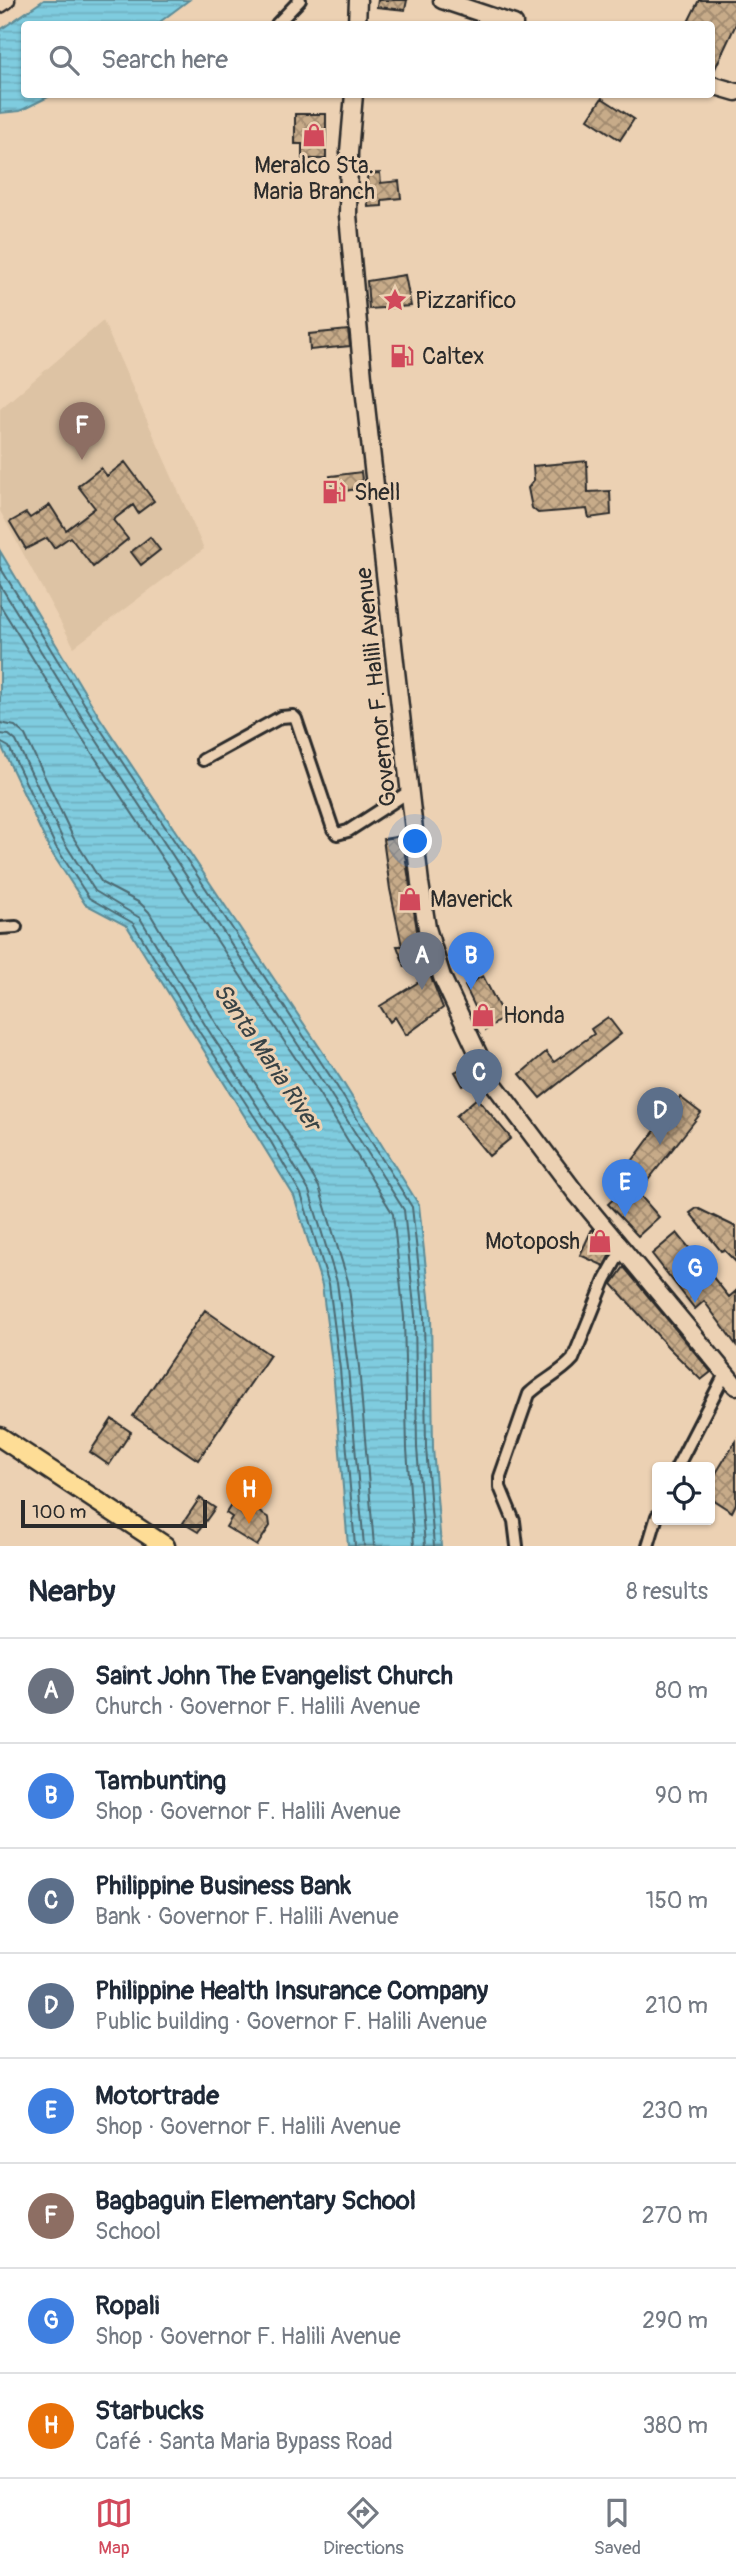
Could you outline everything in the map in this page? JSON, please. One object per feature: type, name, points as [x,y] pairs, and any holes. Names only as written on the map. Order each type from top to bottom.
[{"type":"main road","points":[[0,4],[6,0]]},
{"type":"main road","points":[[357,21],[358,0]]},
{"type":"main road","points":[[442,0],[505,21]]},
{"type":"main road","points":[[715,86],[736,92]]},
{"type":"main road","name":"Governor F. Halili Avenue","points":[[354,98],[348,215],[365,388],[427,928],[442,977],[460,1021],[490,1079],[575,1192],[731,1380]]},
{"type":"main road","points":[[0,1437],[165,1546]]},
{"type":"street","points":[[280,21],[300,0]]},
{"type":"street","points":[[203,760],[281,717],[293,716],[337,834],[348,831],[410,791]]},
{"type":"street","points":[[0,928],[16,927]]},
{"type":"street","points":[[517,1546],[514,1521],[500,1487],[500,1477],[529,1394],[573,1359],[605,1280],[622,1249]]},
{"type":"street","points":[[680,1462],[731,1380]]},
{"type":"street","points":[[648,1546],[654,1525]]},
{"type":"shaded area","points":[[103,321],[204,549],[74,647],[0,511],[0,409]]},
{"type":"water","points":[[44,0],[189,0],[161,21],[21,21],[21,98],[46,98],[20,111],[0,113],[0,30]]},
{"type":"water","name":"Santa Maria River","points":[[0,551],[100,718],[342,1081],[419,1205],[431,1315],[433,1448],[441,1546],[348,1546],[333,1370],[322,1285],[294,1196],[127,926],[85,904],[50,850],[0,743]]},
{"type":"building","points":[[378,0],[407,0],[405,10],[377,7]]},
{"type":"building","points":[[699,0],[736,0],[736,24],[715,69],[715,21],[688,21]]},
{"type":"building","points":[[602,98],[634,119],[620,140],[588,119]]},
{"type":"building","points":[[295,114],[326,114],[326,159],[302,159],[302,144],[295,144]]},
{"type":"building","points":[[380,173],[381,183],[399,181],[401,198],[382,200],[382,206],[368,207],[367,174]]},
{"type":"building","name":"Pizzarifico","points":[[405,275],[411,306],[369,309],[367,281]]},
{"type":"building","points":[[348,330],[350,346],[310,350],[309,334]]},
{"type":"building","points":[[587,461],[588,492],[610,491],[611,515],[589,518],[587,509],[538,513],[532,508],[528,488],[534,480],[533,466]]},
{"type":"building","points":[[125,462],[154,501],[138,513],[133,505],[113,520],[128,539],[93,567],[70,537],[54,548],[47,538],[26,549],[10,522],[26,513],[30,518],[50,505],[66,530],[95,508],[78,486],[101,468],[107,476]]},
{"type":"building","points":[[361,472],[363,488],[333,493],[330,476]]},
{"type":"building","points":[[150,537],[160,550],[141,565],[131,552]]},
{"type":"building","points":[[402,836],[417,930],[427,964],[405,967],[397,946],[402,946],[383,839]]},
{"type":"building","points":[[430,975],[443,1008],[406,1035],[395,1017],[390,1022],[380,1006]]},
{"type":"building","points":[[483,976],[504,1017],[486,1030],[465,986]]},
{"type":"building","points":[[608,1017],[621,1034],[540,1098],[520,1074],[546,1052],[554,1062],[594,1034],[591,1029]]},
{"type":"building","points":[[471,1063],[478,1078],[463,1086],[455,1072]]},
{"type":"building","points":[[680,1097],[701,1113],[638,1193],[659,1217],[638,1236],[608,1204],[631,1183],[621,1176]]},
{"type":"building","points":[[477,1098],[511,1138],[489,1156],[456,1116]]},
{"type":"building","points":[[697,1208],[736,1227],[736,1262],[724,1250],[721,1251],[690,1213]]},
{"type":"building","points":[[592,1229],[611,1252],[604,1266],[580,1255]]},
{"type":"building","points":[[677,1233],[729,1297],[736,1291],[736,1345],[704,1301],[695,1309],[652,1254]]},
{"type":"building","points":[[624,1267],[711,1372],[701,1380],[612,1284]]},
{"type":"building","points":[[205,1310],[270,1355],[198,1460],[133,1416]]},
{"type":"building","points":[[112,1419],[131,1432],[109,1465],[90,1452]]},
{"type":"building","points":[[736,1440],[736,1504],[732,1512],[715,1501],[715,1475]]},
{"type":"building","points":[[200,1498],[215,1508],[198,1532],[183,1523]]},
{"type":"building","points":[[233,1502],[240,1506],[243,1502],[269,1518],[270,1526],[257,1546],[226,1527],[232,1517],[226,1513]]},
{"type":"place","name":"Meralco Sta. Maria Branch","points":[[314,135]]},
{"type":"place","name":"Pizzarifico","points":[[395,300]]},
{"type":"place","name":"Caltex","points":[[402,356]]},
{"type":"place","name":"Bagbaguin Elementary School","points":[[82,460]]},
{"type":"place","name":"Shell","points":[[334,492]]},
{"type":"place","name":"Maverick","points":[[410,899]]},
{"type":"place","name":"Saint John The Evangelist Church","points":[[422,990]]},
{"type":"place","name":"Tambunting","points":[[471,990]]},
{"type":"place","name":"Honda","points":[[483,1015]]},
{"type":"place","name":"Philippine Business Bank","points":[[479,1107]]},
{"type":"place","name":"Philippine Health Insurance Company","points":[[660,1145]]},
{"type":"place","name":"Motortrade","points":[[625,1217]]},
{"type":"place","name":"Motoposh","points":[[600,1241]]},
{"type":"place","name":"Ropali","points":[[695,1303]]},
{"type":"place","name":"Starbucks","points":[[249,1524]]}]
